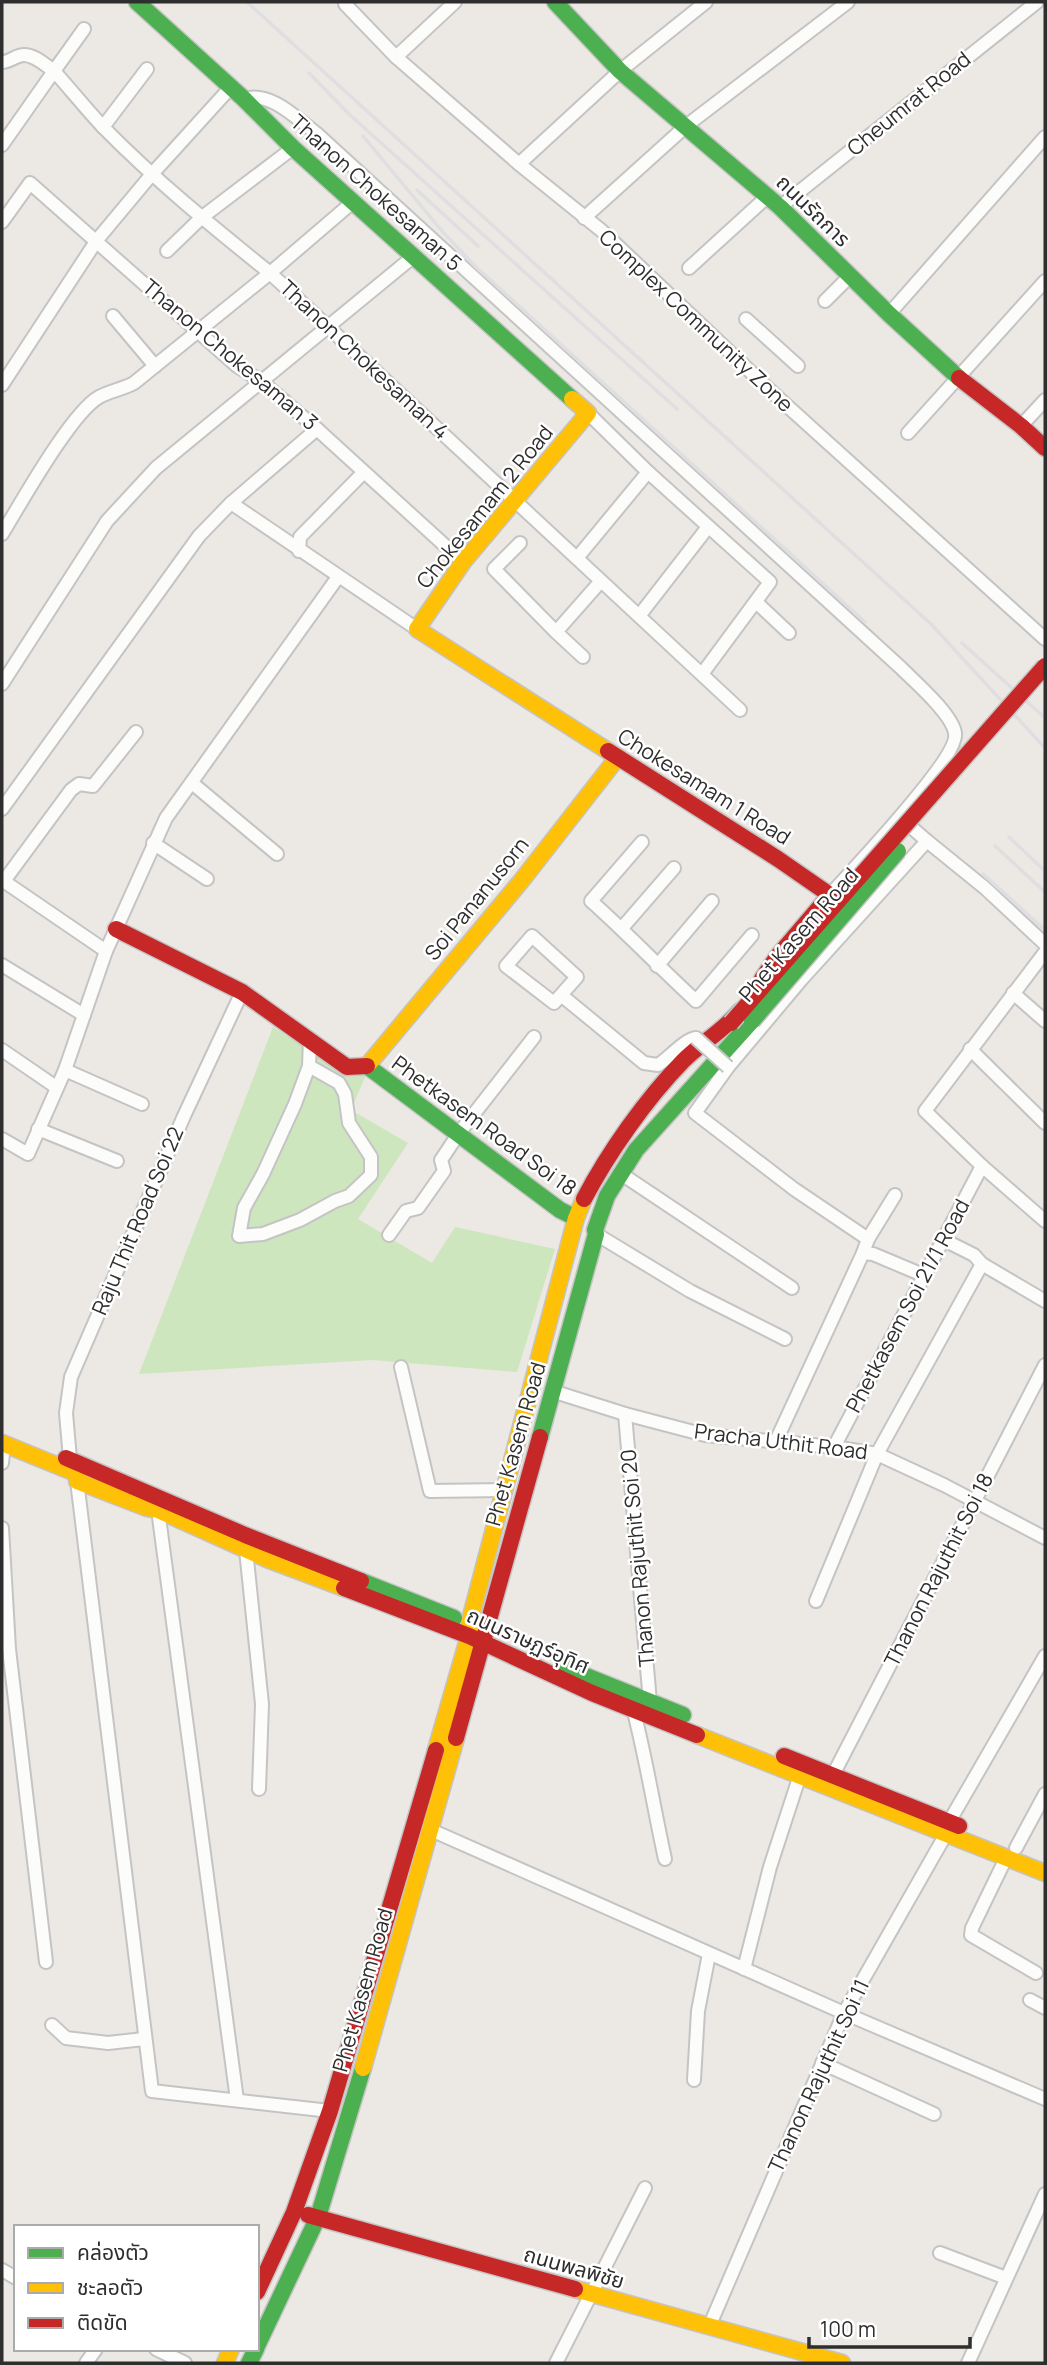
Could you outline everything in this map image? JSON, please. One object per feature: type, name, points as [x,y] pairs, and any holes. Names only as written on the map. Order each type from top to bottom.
[{"type":"street","name":"Thanon Chokesaman 5","points":[[137,2],[232,87],[293,148],[588,413]]},
{"type":"street","points":[[396,57],[455,2]]},
{"type":"street","name":"ถนนรัถการ","points":[[555,2],[620,71],[774,202],[958,377],[1045,448]]},
{"type":"street","points":[[519,164],[620,71],[706,2]]},
{"type":"street","points":[[584,218],[686,126],[848,2]]},
{"type":"street","name":"Cheumrat Road","points":[[689,268],[1037,2]]},
{"type":"street","name":"Complex Community Zone","points":[[346,3],[396,57],[602,232],[784,404],[1045,639]]},
{"type":"street","points":[[2,145],[84,29]]},
{"type":"street","name":"Thanon Chokesaman 4","points":[[2,62],[23,55],[37,59],[54,72],[103,127],[152,174],[201,218],[270,273],[740,710]]},
{"type":"street","points":[[103,127],[147,69]]},
{"type":"street","points":[[2,385],[97,240],[152,174],[232,87]]},
{"type":"street","points":[[244,99],[266,99],[281,106],[316,133],[900,667],[942,712],[956,733],[955,741],[941,767],[777,957],[731,1023]]},
{"type":"street","points":[[889,314],[1045,137]]},
{"type":"street","points":[[167,251],[201,218],[293,148]]},
{"type":"street","name":"Thanon Chokesaman 3","points":[[2,222],[30,183],[237,366],[261,381],[317,429],[463,562]]},
{"type":"street","points":[[2,534],[80,412],[100,397],[134,383],[354,201]]},
{"type":"street","points":[[2,684],[107,521],[156,468],[414,256]]},
{"type":"street","points":[[825,300],[850,276]]},
{"type":"street","points":[[908,433],[1045,281]]},
{"type":"street","points":[[113,316],[155,366]]},
{"type":"street","points":[[746,319],[798,366]]},
{"type":"street","points":[[1021,426],[1045,400]]},
{"type":"street","points":[[588,413],[648,472],[770,582],[702,674]]},
{"type":"street","name":"Chokesamam 2 Road","points":[[416,629],[463,562],[588,413]]},
{"type":"street","points":[[2,809],[199,536],[231,503],[317,429]]},
{"type":"street","points":[[577,558],[648,472]]},
{"type":"street","points":[[299,551],[300,537],[363,473]]},
{"type":"street","points":[[231,503],[416,629]]},
{"type":"street","points":[[639,616],[708,527]]},
{"type":"street","points":[[520,543],[494,569],[583,657]]},
{"type":"street","points":[[2,1139],[28,1154],[65,1070],[106,951],[166,818],[338,577]]},
{"type":"street","points":[[556,632],[601,581]]},
{"type":"street","points":[[756,601],[789,633]]},
{"type":"street","name":"Chokesamam 1 Road","points":[[416,629],[778,859],[830,895]]},
{"type":"street","name":"Phet Kasem Road","points":[[259,2342],[318,2217],[431,1830],[505,1490],[576,1218],[600,1168],[621,1137],[681,1063],[731,1023],[1045,666]]},
{"type":"street","name":"Phet Kasem Road","points":[[259,2288],[294,2212],[330,2111],[552,1391],[595,1230],[607,1196],[636,1150],[752,1021],[1045,682]]},
{"type":"street","points":[[106,951],[3,881],[71,790],[79,784],[93,786],[136,733]]},
{"type":"street","name":"Soi Pananusorn","points":[[367,1066],[522,880],[618,757]]},
{"type":"street","points":[[192,783],[277,854]]},
{"type":"street","points":[[899,816],[985,888],[1045,944]]},
{"type":"street","points":[[868,1239],[794,1189],[695,1113],[728,1067],[809,970],[927,841]]},
{"type":"street","points":[[642,842],[591,901],[696,1001],[752,935]]},
{"type":"street","points":[[153,843],[207,879]]},
{"type":"street","points":[[622,928],[674,868]]},
{"type":"street","points":[[657,966],[712,901]]},
{"type":"street","points":[[116,929],[242,992],[347,1067],[367,1066]]},
{"type":"street","points":[[532,936],[577,977],[561,995],[554,1003],[506,966],[532,936]]},
{"type":"street","points":[[1045,952],[925,1111],[1045,1221]]},
{"type":"street","points":[[2,965],[84,1015]]},
{"type":"street","name":"Raju Thit Road Soi 22","points":[[73,1460],[66,1413],[71,1377],[184,1116],[242,992]]},
{"type":"street","points":[[1013,993],[1045,1021]]},
{"type":"street","points":[[561,995],[643,1063],[658,1065],[689,1039],[696,1038],[728,1067]]},
{"type":"street","points":[[389,1235],[406,1211],[418,1208],[444,1171],[441,1160],[458,1133],[534,1037]]},
{"type":"street","points":[[309,1066],[338,1083],[345,1094],[349,1123],[371,1157],[371,1175],[349,1196],[300,1220],[262,1234],[239,1236],[244,1208],[263,1174],[309,1066],[310,1040]]},
{"type":"street","points":[[970,1049],[1045,1123]]},
{"type":"street","points":[[2,1050],[56,1087]]},
{"type":"street","name":"Phetkasem Road Soi 18","points":[[367,1066],[560,1210],[576,1218]]},
{"type":"street","points":[[65,1070],[142,1104]]},
{"type":"street","points":[[38,1129],[117,1161]]},
{"type":"street","points":[[621,1137],[636,1150]]},
{"type":"street","name":"Phetkasem Soi 21/1 Road","points":[[834,1447],[982,1166]]},
{"type":"street","points":[[620,1173],[792,1288]]},
{"type":"street","points":[[776,1441],[868,1239],[895,1195]]},
{"type":"street","points":[[596,1234],[690,1291],[785,1339]]},
{"type":"street","points":[[942,1238],[974,1255],[982,1264],[1045,1301]]},
{"type":"street","points":[[863,1253],[873,1254],[923,1275]]},
{"type":"street","points":[[816,1601],[877,1454],[982,1264]]},
{"type":"street","name":"Thanon Rajuthit Soi 18","points":[[831,1781],[1045,1365]]},
{"type":"street","points":[[401,1367],[430,1490],[505,1490]]},
{"type":"street","name":"Pracha Uthit Road","points":[[552,1391],[705,1435],[834,1447],[877,1454],[1044,1535]]},
{"type":"street","name":"Thanon Rajuthit Soi 20","points":[[625,1414],[650,1702]]},
{"type":"street","points":[[2,1463],[2,1437],[73,1460],[152,1504],[245,1535],[476,1633],[650,1702],[831,1781]]},
{"type":"street","name":"ถนนราษฏร์อุทิศ","points":[[2,1437],[78,1474],[77,1481],[152,1504],[246,1549],[476,1633],[592,1693],[800,1775],[831,1781],[1011,1853],[1045,1873]]},
{"type":"street","points":[[77,1481],[152,2091],[330,2111]]},
{"type":"street","points":[[152,1504],[237,2100]]},
{"type":"street","points":[[2,1528],[5,1655],[46,1962]]},
{"type":"street","points":[[246,1549],[262,1704],[259,1789]]},
{"type":"street","name":"Thanon Rajuthit Soi 11","points":[[709,2327],[844,2013],[1045,1656]]},
{"type":"street","points":[[633,1708],[645,1752],[665,1859]]},
{"type":"street","points":[[744,1969],[770,1867],[800,1775]]},
{"type":"street","points":[[1036,1973],[971,1935],[972,1928],[1011,1853],[1045,1794]]},
{"type":"street","points":[[431,1830],[1045,2099]]},
{"type":"street","points":[[1011,1853],[1045,1860]]},
{"type":"street","points":[[695,2080],[698,2011],[709,1954]]},
{"type":"street","points":[[1030,2000],[1045,2008]]},
{"type":"street","points":[[52,2025],[66,2038],[108,2043],[144,2039]]},
{"type":"street","points":[[822,2063],[934,2114]]},
{"type":"street","points":[[556,2363],[645,2188]]},
{"type":"street","points":[[968,2363],[1045,2194]]},
{"type":"street","name":"ถนนพลพิชัย","points":[[294,2212],[842,2363]]},
{"type":"street","points":[[940,2253],[1006,2278]]},
{"type":"street","points":[[160,2351],[185,2363]]},
{"type":"green space","points":[[273,1027],[348,1076],[366,1075],[351,1110],[408,1143],[358,1219],[432,1263],[455,1227],[555,1249],[517,1372],[372,1360],[139,1374]]},
{"type":"railway","points":[[247,2],[931,624],[1045,748]]},
{"type":"railway","points":[[309,73],[350,115],[677,409]]},
{"type":"railway","points":[[363,136],[442,231],[475,266],[865,622]]},
{"type":"railway","points":[[417,190],[478,246]]},
{"type":"railway","points":[[962,643],[1045,718]]},
{"type":"railway","points":[[1009,837],[1045,871]]},
{"type":"railway","points":[[995,846],[1045,892]]},
{"type":"railway","points":[[983,874],[1045,930]]},
{"type":"traffic: fast","points":[[137,2],[244,99],[293,148],[572,399]]},
{"type":"traffic: fast","points":[[555,2],[620,71],[780,207],[959,378]]},
{"type":"traffic: fast","points":[[752,1021],[898,851]]},
{"type":"traffic: fast","points":[[540,1437],[595,1230],[607,1196],[636,1150],[752,1021]]},
{"type":"traffic: fast","points":[[367,1066],[560,1210],[576,1218]]},
{"type":"traffic: fast","points":[[361,1581],[454,1618]]},
{"type":"traffic: fast","points":[[566,1668],[683,1715]]},
{"type":"traffic: fast","points":[[259,2342],[318,2217],[363,2068]]},
{"type":"traffic: fast","points":[[249,2363],[255,2351]]},
{"type":"traffic: slow","points":[[572,399],[588,413],[463,562],[417,629],[608,751]]},
{"type":"traffic: slow","points":[[367,1066],[522,880],[618,757]]},
{"type":"traffic: slow","points":[[436,1750],[469,1636],[469,1624],[576,1218],[584,1199]]},
{"type":"traffic: slow","points":[[2,1443],[78,1474],[77,1481],[158,1510],[267,1559],[344,1588]]},
{"type":"traffic: slow","points":[[697,1735],[1045,1873]]},
{"type":"traffic: slow","points":[[363,2068],[456,1738]]},
{"type":"traffic: slow","points":[[575,2289],[842,2363]]},
{"type":"traffic: slow","points":[[225,2363],[230,2351]]},
{"type":"traffic: jam","points":[[959,378],[1045,448]]},
{"type":"traffic: jam","points":[[731,1023],[1045,666]]},
{"type":"traffic: jam","points":[[608,751],[830,895],[777,957],[762,979]]},
{"type":"traffic: jam","points":[[116,929],[242,992],[347,1067],[367,1066]]},
{"type":"traffic: jam","points":[[584,1199],[616,1145],[655,1092],[683,1061],[740,1011]]},
{"type":"traffic: jam","points":[[456,1738],[540,1437]]},
{"type":"traffic: jam","points":[[66,1458],[245,1535],[361,1581]]},
{"type":"traffic: jam","points":[[344,1588],[469,1636],[592,1693],[697,1735]]},
{"type":"traffic: jam","points":[[259,2288],[294,2212],[330,2111],[436,1750]]},
{"type":"traffic: jam","points":[[784,1756],[959,1826]]},
{"type":"traffic: jam","points":[[308,2215],[575,2289]]}]
